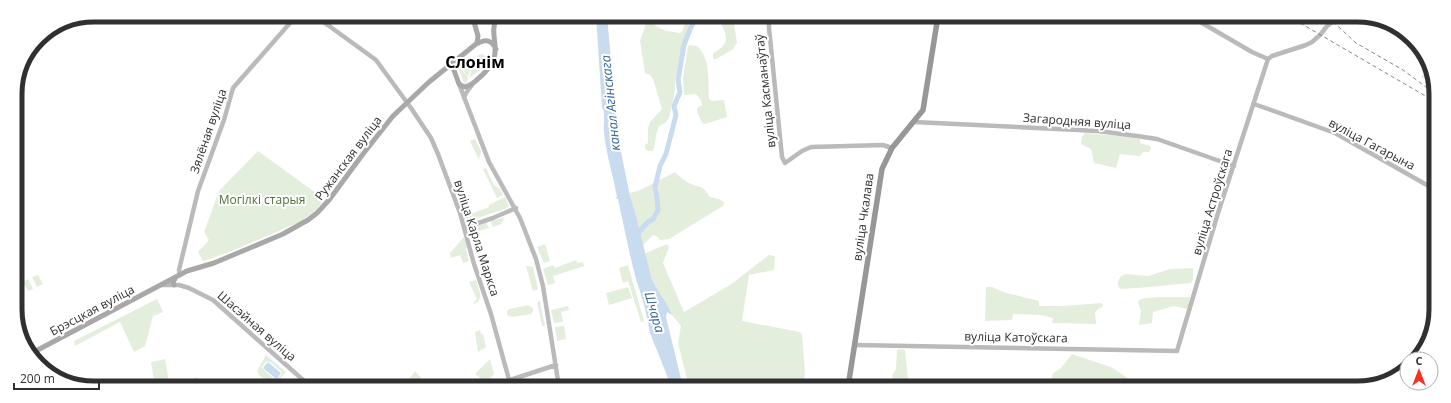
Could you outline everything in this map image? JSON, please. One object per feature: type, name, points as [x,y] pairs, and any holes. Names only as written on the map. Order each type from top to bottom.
[{"type":"highway","name":"вуліца Чкалава","points":[[849,381],[880,174],[892,148],[920,115],[924,106],[937,22]]},
{"type":"main road","points":[[474,22],[478,36],[477,43]]},
{"type":"main road","points":[[452,65],[459,84],[464,87],[472,85],[487,71],[491,65],[496,49],[494,22]]},
{"type":"main road","points":[[477,43],[484,40],[489,41],[496,49]]},
{"type":"main road","name":"Ружанская вуліца","points":[[162,285],[189,270],[214,263],[283,234],[318,213],[382,130],[407,102],[477,43]]},
{"type":"main road","points":[[174,285],[173,282],[178,276]]},
{"type":"main road","name":"Брэсцкая вуліца","points":[[36,351],[162,285]]},
{"type":"street","name":"Зялёная вуліца","points":[[178,276],[198,191],[224,120],[233,88],[291,22]]},
{"type":"street","name":"вуліца Карла Маркса","points":[[324,22],[376,60],[427,131],[438,154],[464,228],[510,380]]},
{"type":"street","name":"вуліца Касманаўтаў","points":[[769,22],[777,112],[784,163],[811,147],[883,145],[892,148]]},
{"type":"street","points":[[1200,22],[1252,52],[1268,59],[1272,56],[1312,42],[1332,22]]},
{"type":"street","name":"вуліца Астроўскага","points":[[1177,351],[1218,213],[1268,59]]},
{"type":"street","points":[[459,84],[489,162],[516,208],[529,239],[539,269],[558,381]]},
{"type":"street","points":[[464,98],[472,85]]},
{"type":"street","name":"вуліца Гагарына","points":[[1254,104],[1335,133],[1429,186]]},
{"type":"street","name":"Загародняя вуліца","points":[[914,122],[1098,131],[1137,136],[1157,139],[1234,166]]},
{"type":"street","points":[[464,228],[516,208]]},
{"type":"street","name":"Шасэйная вуліца","points":[[162,285],[185,286],[194,289],[213,300],[304,381]]},
{"type":"street","name":"вуліца Катоўскага","points":[[855,345],[1177,351]]},
{"type":"street","points":[[510,380],[556,365]]},
{"type":"green space","points":[[647,22],[652,22],[656,26],[667,31],[682,32],[686,22],[692,22],[685,37],[678,65],[675,91],[669,118],[665,123],[659,126],[653,151],[648,151],[645,149],[645,145],[648,143],[648,128],[650,122],[662,109],[653,79],[650,75],[645,73],[640,41]]},
{"type":"green space","points":[[720,22],[734,22],[737,43],[732,50],[716,59],[713,59],[713,53],[723,46],[726,40]]},
{"type":"green space","points":[[688,46],[697,46],[705,57],[708,71],[709,99],[712,101],[724,100],[727,117],[705,124],[702,123],[697,111],[697,108],[702,105],[701,100],[696,94],[684,95],[683,78]]},
{"type":"green space","points":[[483,54],[489,61],[479,62],[477,57],[478,55]]},
{"type":"green space","points":[[488,61],[489,63],[469,78],[472,68],[475,68],[479,63]]},
{"type":"green space","points":[[472,64],[468,77],[461,65]]},
{"type":"green space","points":[[458,65],[468,78],[466,84],[464,83]]},
{"type":"green space","points":[[1426,74],[1428,81],[1422,77],[1422,75]]},
{"type":"green space","points":[[1085,133],[1140,139],[1140,143],[1150,146],[1151,148],[1149,152],[1143,152],[1140,156],[1120,154],[1116,168],[1094,163],[1091,149],[1081,144],[1082,137]]},
{"type":"green space","points":[[475,139],[481,151],[479,160],[470,141]]},
{"type":"green space","name":"Могілкі старыя","points":[[258,151],[324,200],[315,211],[300,222],[227,253],[203,261],[198,252],[209,240],[204,232],[219,191]]},
{"type":"green space","points":[[486,168],[494,185],[500,189],[503,195],[497,198],[483,169]]},
{"type":"green space","points":[[675,172],[687,182],[703,188],[710,197],[724,202],[723,206],[669,239],[660,240],[658,237],[653,235],[643,245],[629,193],[640,190]]},
{"type":"green space","points":[[505,197],[509,206],[505,209],[465,222],[463,214],[469,211],[471,214],[489,207],[489,205]]},
{"type":"green space","points":[[505,217],[501,224],[493,227],[491,223],[492,221]]},
{"type":"green space","points":[[486,223],[489,228],[479,231],[473,228]]},
{"type":"green space","points":[[464,237],[469,261],[463,263],[460,255],[451,258],[450,253]]},
{"type":"green space","points":[[545,244],[550,261],[544,263],[537,247]]},
{"type":"green space","points":[[667,244],[669,247],[663,263],[684,312],[730,285],[769,255],[775,256],[774,270],[749,275],[742,321],[800,332],[802,335],[805,373],[804,381],[688,381],[678,343],[681,326],[654,287],[644,254]]},
{"type":"green space","points":[[576,260],[578,263],[583,262],[584,266],[553,276],[555,283],[548,285],[543,269],[553,265],[555,268]]},
{"type":"green space","points":[[628,265],[644,321],[641,322],[628,281],[623,283],[619,268]]},
{"type":"green space","points":[[526,266],[533,267],[538,289],[533,291]]},
{"type":"green space","points":[[1193,268],[1193,279],[1191,283],[1121,289],[1118,286],[1118,281],[1121,276],[1126,274],[1148,276],[1170,269]]},
{"type":"green space","points":[[38,275],[43,284],[37,287],[32,277]]},
{"type":"green space","points":[[28,279],[33,289],[28,291],[23,282]]},
{"type":"green space","points":[[476,280],[480,296],[478,302],[475,304],[473,303],[477,299],[469,282]]},
{"type":"green space","points":[[628,287],[632,298],[609,305],[606,293]]},
{"type":"green space","points":[[986,287],[992,287],[1003,292],[1039,301],[1039,306],[1064,306],[1101,303],[1103,305],[1095,312],[1096,324],[1052,323],[1053,318],[1041,315],[1013,314],[1012,320],[985,321]]},
{"type":"green space","points":[[1160,297],[1190,298],[1187,309],[1174,306],[1153,312],[1152,323],[1139,325],[1141,311],[1138,303],[1139,300]]},
{"type":"green space","points":[[157,299],[163,312],[153,316],[145,346],[134,352],[120,322],[75,346],[74,341]]},
{"type":"green space","points":[[540,301],[545,326],[542,326],[537,302]]},
{"type":"green space","points":[[528,305],[533,308],[533,312],[531,314],[512,317],[507,315],[507,311],[509,309]]},
{"type":"green space","points":[[568,306],[569,310],[561,312],[563,322],[554,323],[551,310]]},
{"type":"green space","points":[[564,326],[566,339],[557,341],[555,327]]},
{"type":"green space","points":[[480,330],[481,334],[483,334],[486,347],[478,352],[475,332]]},
{"type":"green space","points":[[897,350],[905,350],[909,381],[894,381],[892,375],[896,369]]},
{"type":"green space","points":[[1072,354],[1111,367],[1132,381],[1051,381],[1053,373],[1060,369]]},
{"type":"green space","points":[[266,355],[286,372],[278,381],[267,381],[259,375],[257,371]],"holes":[[[267,361],[282,372],[281,375],[275,380],[262,367]]]},
{"type":"green space","points":[[165,359],[169,381],[154,381],[151,362]]},
{"type":"green space","points":[[490,359],[494,374],[488,381],[484,381],[475,374]]},
{"type":"green space","points":[[415,371],[424,381],[406,381]]},
{"type":"green space","points":[[197,377],[199,381],[187,381]]},
{"type":"green space","points":[[1025,380],[1026,381],[999,381]]},
{"type":"water","points":[[596,22],[608,22],[618,137],[630,196],[651,277],[672,315],[667,312],[666,317],[682,381],[669,381],[650,333],[645,308],[631,259],[618,199],[615,198],[617,197],[606,148]]},
{"type":"water","points":[[268,362],[281,373],[277,379],[263,368]]},
{"type":"waterway","points":[[636,235],[648,222],[653,219],[658,210],[655,187],[660,166],[666,154],[676,115],[674,106],[680,92],[678,80],[684,45],[694,22]]},
{"type":"railway","points":[[1298,22],[1429,98]]},
{"type":"railway","points":[[1327,22],[1331,25]]},
{"type":"railway","points":[[1333,22],[1356,43],[1403,70],[1429,89]]},
{"type":"district","name":"Слонім","points":[[475,62]]},
{"type":"water label","name":"канал Агінскага","points":[[610,103]]},
{"type":"water label","name":"Шчара","points":[[655,312]]}]
